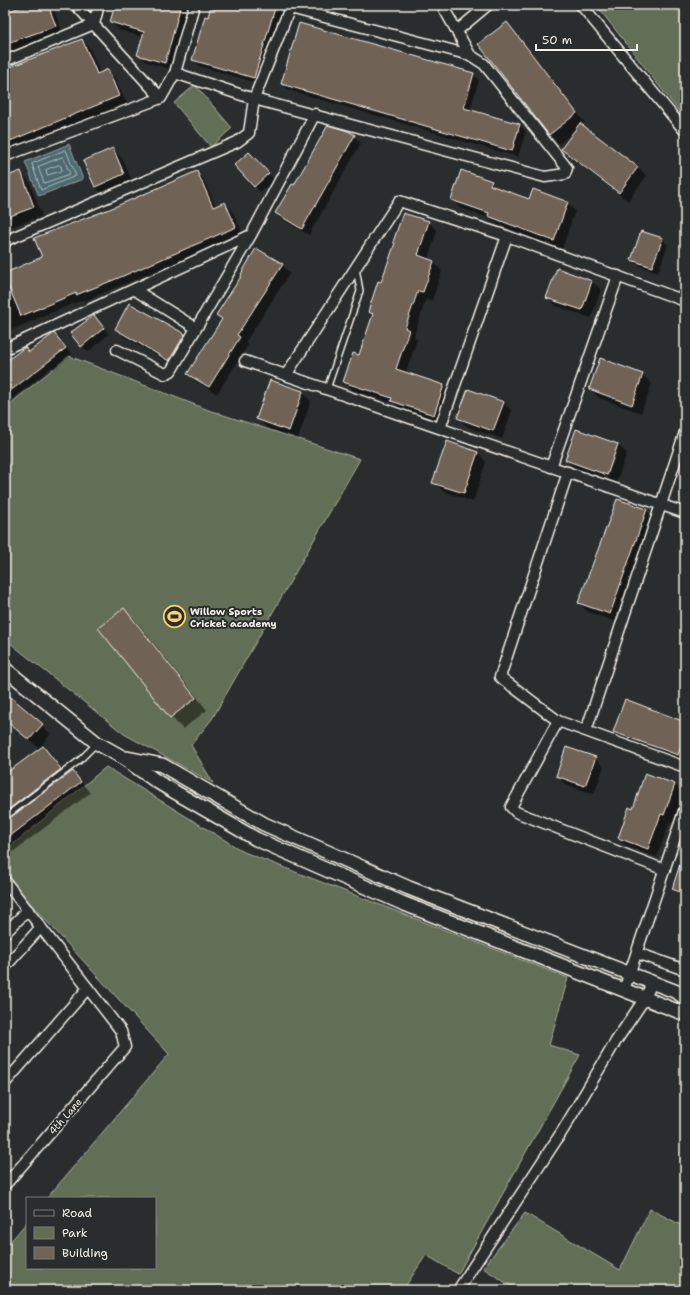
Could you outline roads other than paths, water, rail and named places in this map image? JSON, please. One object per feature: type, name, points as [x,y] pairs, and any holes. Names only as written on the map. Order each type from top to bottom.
[{"type":"street","points":[[76,5],[160,98]]},
{"type":"street","points":[[94,24],[99,5]]},
{"type":"street","points":[[5,156],[160,98],[175,73],[194,5]]},
{"type":"street","points":[[442,5],[458,30],[470,55]]},
{"type":"street","points":[[458,30],[488,5]]},
{"type":"street","points":[[581,5],[685,132]]},
{"type":"street","points":[[5,243],[7,240],[237,142],[249,132],[254,99],[290,6],[470,55],[484,64],[567,168],[565,174],[545,177],[315,114],[254,99],[175,73]]},
{"type":"street","points":[[5,61],[94,24]]},
{"type":"street","points":[[117,350],[165,374],[168,374],[251,235],[315,114]]},
{"type":"street","points":[[286,375],[398,201],[507,236],[685,301]]},
{"type":"street","points":[[5,349],[251,235]]},
{"type":"street","points":[[440,428],[507,236]]},
{"type":"street","points":[[551,467],[618,276]]},
{"type":"street","points":[[135,290],[196,328]]},
{"type":"street","points":[[245,360],[685,513]]},
{"type":"street","points":[[586,731],[685,432]]},
{"type":"street","points":[[568,472],[500,677],[558,722],[685,767]]},
{"type":"street","points":[[5,669],[97,743],[122,757],[156,781],[256,839],[402,903],[685,1014]]},
{"type":"street","points":[[558,722],[511,806],[516,812],[665,870]]},
{"type":"street","points":[[122,757],[162,765],[264,824],[409,888],[630,974],[685,998]]},
{"type":"street","points":[[624,990],[685,808]]},
{"type":"street","points":[[5,881],[88,988],[5,1083]]},
{"type":"street","points":[[5,933],[28,910]]},
{"type":"street","points":[[5,967],[41,927]]},
{"type":"street","points":[[637,953],[685,970]]},
{"type":"street","points":[[458,1290],[563,1130],[616,1041],[645,998],[652,983]]},
{"type":"street","name":"4th Lane","points":[[5,1185],[125,1047],[121,1031],[88,988]]},
{"type":"lane","points":[[327,389],[360,291],[356,267]]},
{"type":"lane","points":[[5,817],[80,760],[97,743]]},
{"type":"water","points":[[69,144],[83,179],[39,196],[25,162]]},
{"type":"place","name":"Willow Sports Cricket academy","points":[[175,617]]}]
